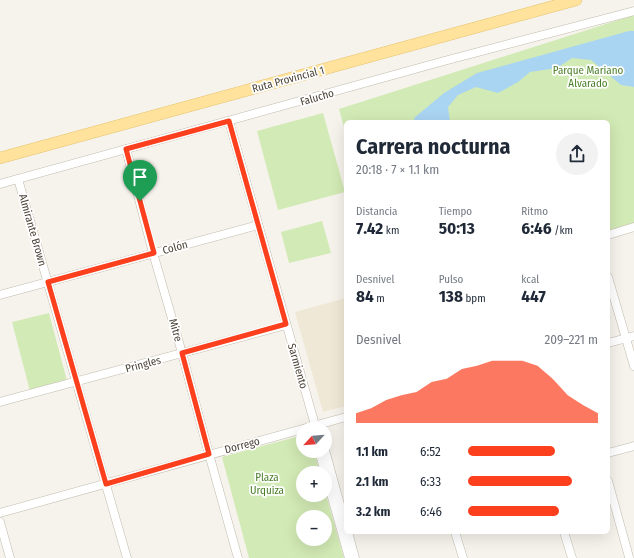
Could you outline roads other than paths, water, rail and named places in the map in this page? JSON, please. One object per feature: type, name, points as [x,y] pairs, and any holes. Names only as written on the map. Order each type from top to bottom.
[{"type":"main road","name":"Ruta Provincial 1","points":[[0,158],[576,0]]},
{"type":"street","name":"Falucho","points":[[0,184],[634,11]]},
{"type":"street","name":"Sarmiento","points":[[229,121],[314,422]]},
{"type":"street","name":"Mitre","points":[[126,149],[209,454],[235,557]]},
{"type":"street","name":"Almirante Brown","points":[[18,179],[127,558]]},
{"type":"street","name":"Colón","points":[[0,295],[258,225]]},
{"type":"street","points":[[610,234],[634,227]]},
{"type":"street","points":[[610,282],[630,337],[634,366]]},
{"type":"street","name":"Pringles","points":[[0,402],[286,324]]},
{"type":"street","points":[[610,342],[630,337]]},
{"type":"street","name":"Dorrego","points":[[332,422],[344,418]]},
{"type":"street","name":"Dorrego","points":[[0,513],[209,454],[296,433]]},
{"type":"street","points":[[610,452],[634,446]]},
{"type":"street","points":[[321,458],[344,525]]},
{"type":"street","points":[[327,458],[344,524]]},
{"type":"street","points":[[610,488],[630,557]]},
{"type":"street","points":[[0,522],[10,558]]},
{"type":"street","points":[[346,534],[349,558]]},
{"type":"street","points":[[347,534],[355,558]]},
{"type":"street","points":[[456,534],[463,558]]},
{"type":"street","points":[[565,534],[572,558]]},
{"type":"water","points":[[629,31],[634,31],[634,87],[621,85],[591,60],[572,58],[557,68],[530,72],[518,82],[498,93],[476,87],[458,95],[448,107],[450,120],[414,120],[414,118],[444,93],[477,73]]},
{"type":"park label","name":"Parque Mariano Alvarado","points":[[588,76]]},
{"type":"park label","name":"Plaza Urquiza","points":[[267,483]]}]
